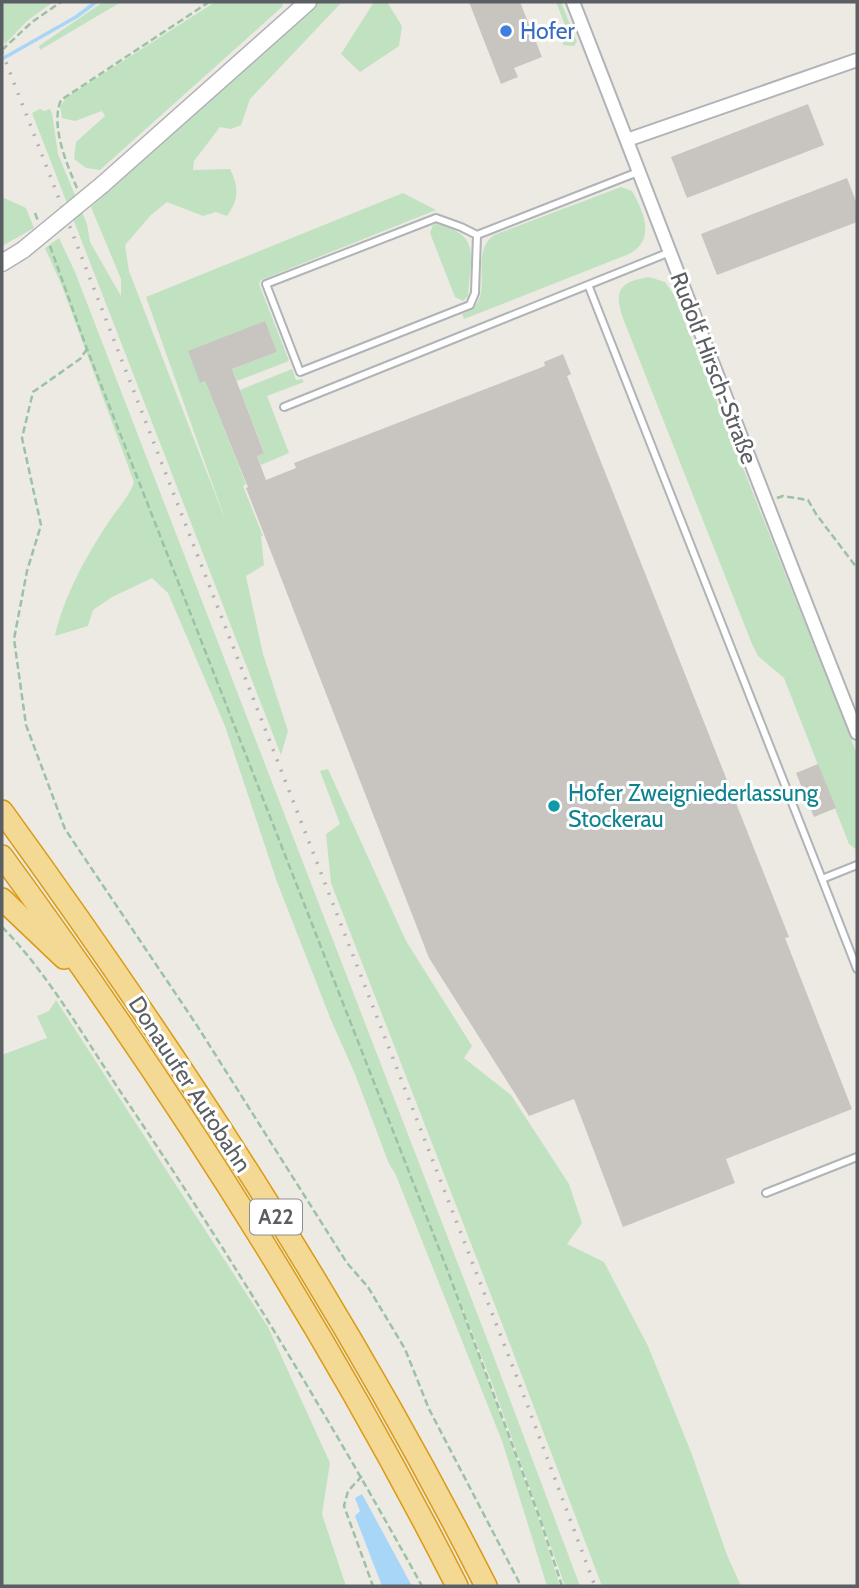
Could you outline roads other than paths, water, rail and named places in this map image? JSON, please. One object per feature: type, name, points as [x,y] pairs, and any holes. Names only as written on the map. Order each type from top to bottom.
[{"type":"highway","points":[[2,798],[18,833]]},
{"type":"highway","name":"Donauufer Autobahn","points":[[2,811],[177,1060],[297,1250],[437,1490],[486,1586]]},
{"type":"highway","name":"Donauufer Autobahn","points":[[2,856],[192,1129],[288,1283],[356,1397],[457,1586]]},
{"type":"highway","points":[[2,900],[90,980]]},
{"type":"main road","points":[[2,270],[13,256],[102,185],[308,2]]},
{"type":"street","name":"Rudolf Hirsch-Straße","points":[[573,2],[764,501],[857,733]]},
{"type":"street","points":[[628,140],[857,60]]},
{"type":"lane","points":[[477,235],[640,172]]},
{"type":"lane","points":[[436,218],[461,226],[477,235],[475,293],[470,304],[300,372],[266,284],[436,218]]},
{"type":"lane","points":[[284,407],[670,252]]},
{"type":"lane","points":[[589,286],[857,969]]},
{"type":"lane","points":[[822,879],[857,865]]},
{"type":"lane","points":[[766,1193],[857,1157]]},
{"type":"water","points":[[362,1494],[412,1586],[382,1586],[355,1516],[360,1511],[355,1498]]},
{"type":"waterway","points":[[2,59],[76,17],[96,2]]},
{"type":"railway","points":[[2,52],[518,1380],[595,1586]]},
{"type":"place","name":"Hofer","points":[[506,31]]},
{"type":"place","name":"Hofer Zweigniederlassung Stockerau","points":[[554,806]]}]
